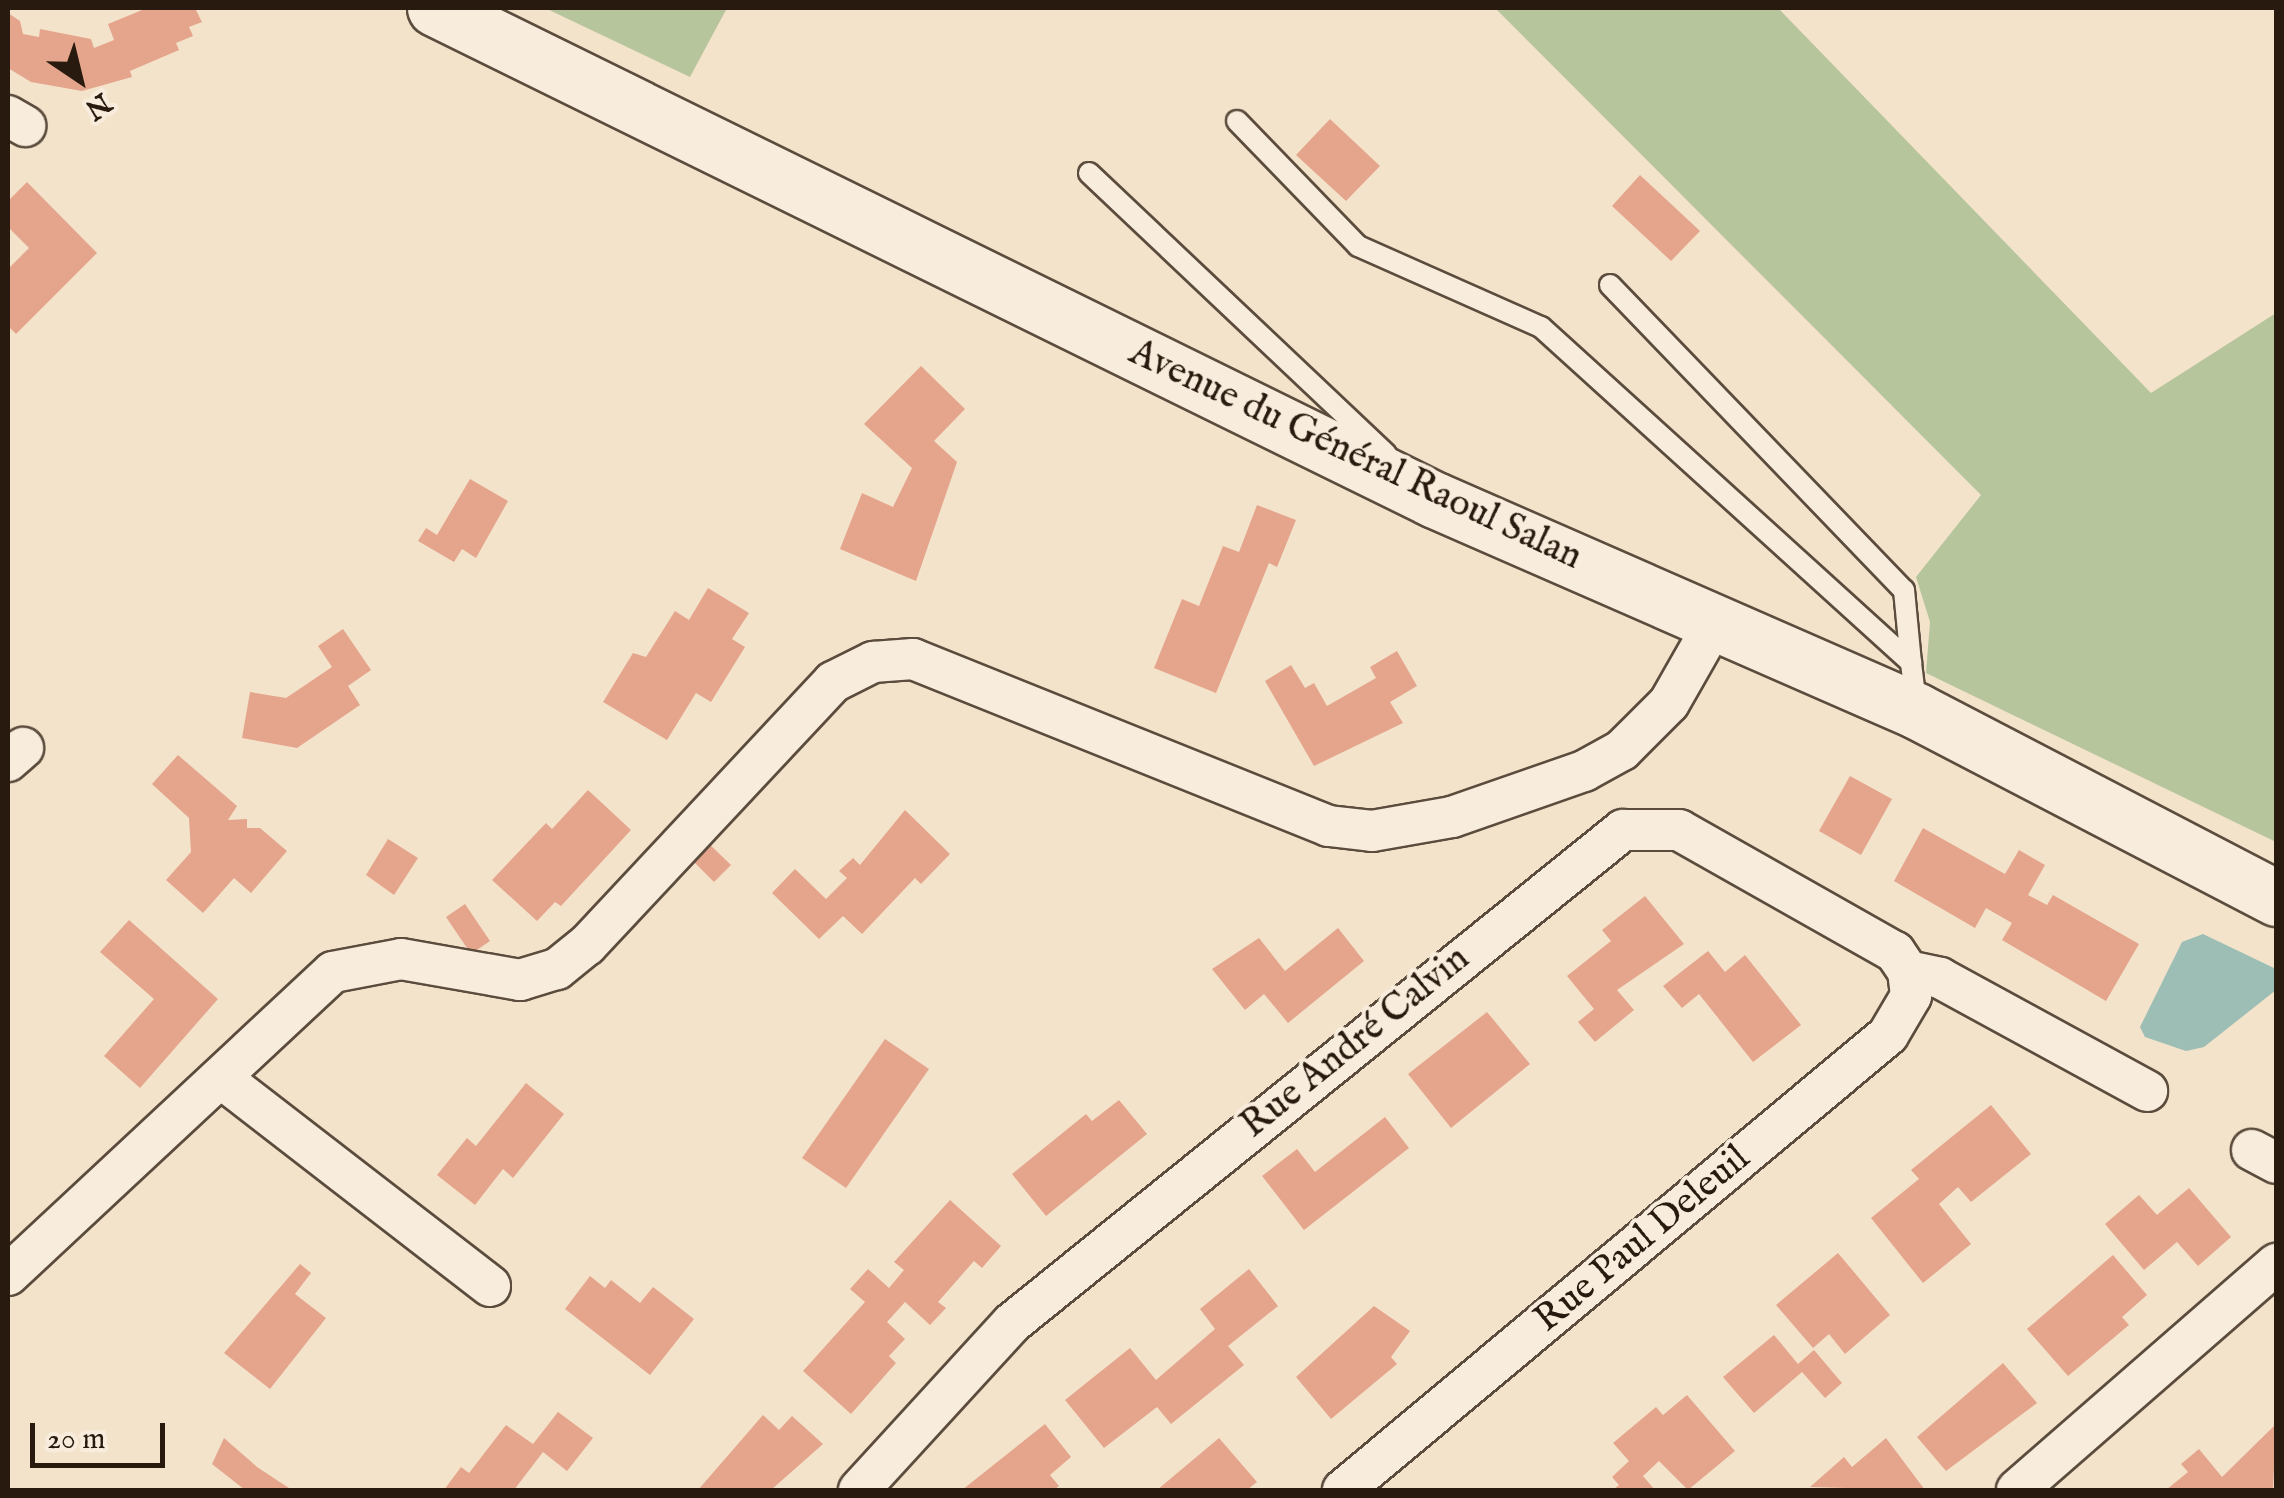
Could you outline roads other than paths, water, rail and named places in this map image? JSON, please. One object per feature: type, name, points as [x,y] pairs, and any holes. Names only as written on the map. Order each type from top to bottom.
[{"type":"main road","name":"Avenue du Général Raoul Salan","points":[[435,8],[1435,500],[1717,619],[1914,687],[2276,898]]},
{"type":"street","points":[[8,1274],[333,972],[401,960],[520,980],[556,969],[587,946],[833,682],[873,662],[913,659],[1329,826],[1372,831],[1452,817],[1584,771],[1622,750],[1659,716],[1717,619]]},
{"type":"street","name":"Rue André Calvin","points":[[860,1490],[1012,1324],[1599,844],[1624,830],[1679,830],[1877,938],[1908,972]]},
{"type":"street","points":[[1908,972],[1940,978],[2148,1091]]},
{"type":"street","name":"Rue Paul Deleuil","points":[[1343,1490],[1888,1035],[1906,1014],[1908,972]]},
{"type":"street","points":[[221,1078],[490,1286]]},
{"type":"street","points":[[2017,1490],[2276,1264]]},
{"type":"lane","points":[[1237,121],[1358,246],[1541,328],[1914,687]]},
{"type":"lane","points":[[1088,173],[1435,500]]},
{"type":"lane","points":[[1610,285],[1904,590],[1914,687]]},
{"type":"water","points":[[2203,934],[2276,969],[2276,990],[2204,1047],[2186,1051],[2145,1037],[2140,1027],[2182,942]]}]
